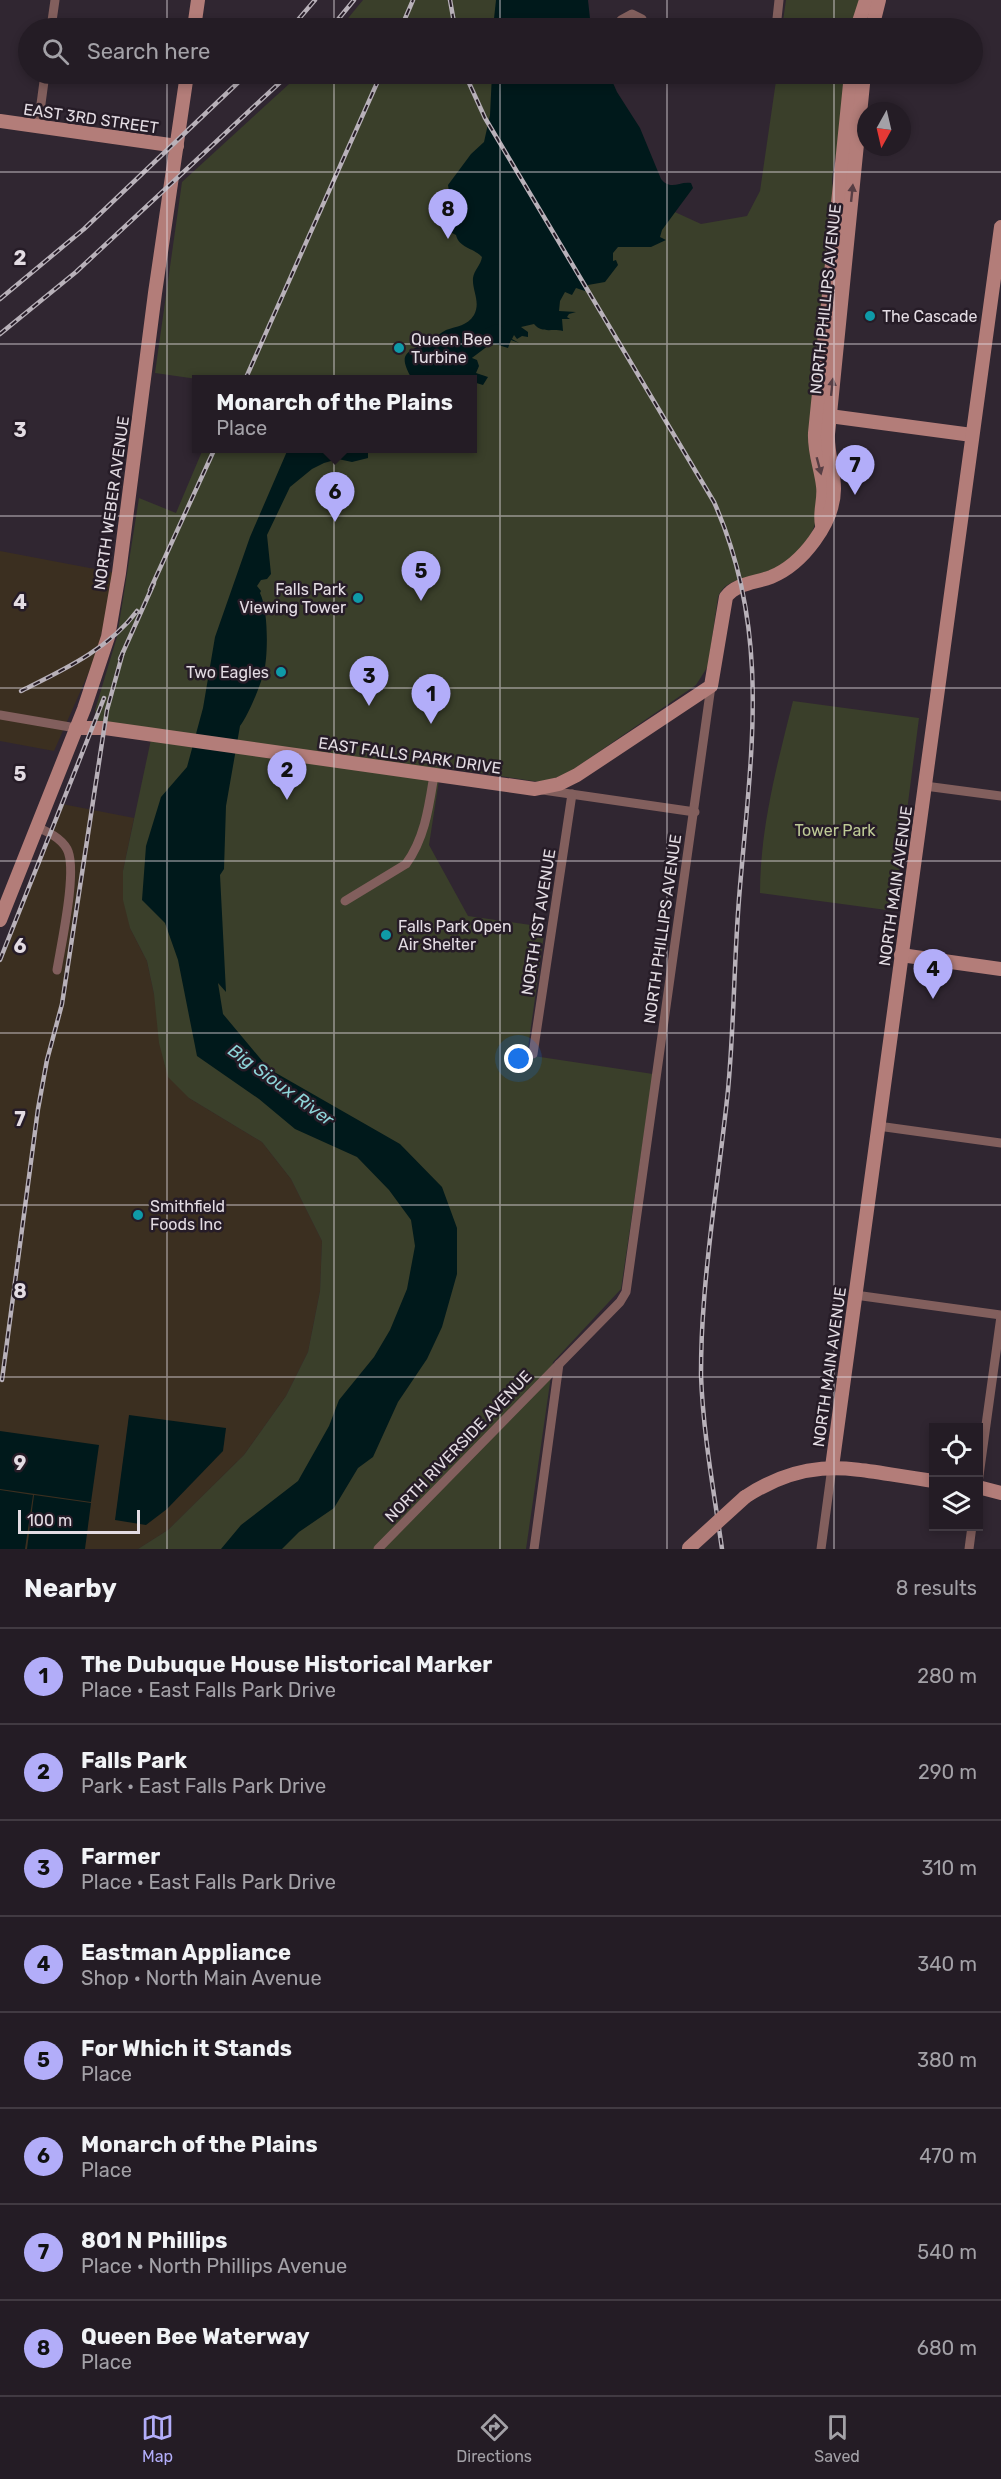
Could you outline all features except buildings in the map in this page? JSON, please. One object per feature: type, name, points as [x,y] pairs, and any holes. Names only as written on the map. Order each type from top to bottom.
[{"type":"street","points":[[52,18],[55,0]]},
{"type":"street","points":[[195,18],[198,0]]},
{"type":"street","points":[[777,18],[779,0]]},
{"type":"street","points":[[860,18],[866,0]]},
{"type":"street","points":[[874,18],[879,0]]},
{"type":"street","points":[[625,18],[632,14],[640,18]]},
{"type":"street","points":[[38,126],[44,84]]},
{"type":"street","name":"NORTH WEBER AVENUE","points":[[0,920],[104,652],[115,598],[186,84]]},
{"type":"street","name":"NORTH PHILLIPS AVENUE","points":[[823,416],[850,84]]},
{"type":"street","name":"NORTH PHILLIPS AVENUE","points":[[559,1364],[620,1302],[629,1280],[711,686],[726,597],[736,587],[769,577],[790,566],[809,547],[822,525],[820,517],[823,487],[814,445],[823,416],[863,84]]},
{"type":"street","name":"EAST 3RD STREET","points":[[0,122],[177,146]]},
{"type":"street","name":"NORTH MAIN AVENUE","points":[[821,1549],[972,435],[999,261],[1001,227]]},
{"type":"street","points":[[823,416],[972,435]]},
{"type":"street","name":"EAST FALLS PARK DRIVE","points":[[76,728],[93,727],[535,789],[559,784],[577,775],[711,686]]},
{"type":"street","points":[[0,715],[76,728]]},
{"type":"street","points":[[345,901],[406,864],[411,857],[427,817],[434,775]]},
{"type":"street","points":[[926,786],[1001,796]]},
{"type":"street","points":[[535,789],[695,812]]},
{"type":"street","name":"NORTH 1ST AVENUE","points":[[533,1054],[572,794]]},
{"type":"street","points":[[37,827],[61,842],[66,848],[70,862],[69,891],[57,970]]},
{"type":"street","points":[[901,956],[1001,969]]},
{"type":"street","points":[[878,1126],[1001,1143]]},
{"type":"street","points":[[855,1295],[1001,1315],[979,1477]]},
{"type":"street","points":[[534,1549],[559,1364]]},
{"type":"street","name":"NORTH RIVERSIDE AVENUE","points":[[378,1549],[559,1364]]},
{"type":"street","points":[[688,1549],[745,1497],[787,1475],[832,1467],[929,1480]]},
{"type":"street","points":[[983,1485],[1001,1486]]},
{"type":"street","points":[[983,1487],[1001,1493]]},
{"type":"street","points":[[969,1549],[971,1531]]},
{"type":"shaded area","points":[[0,551],[116,573],[96,656],[54,751],[0,741]]},
{"type":"shaded area","points":[[62,804],[134,818],[123,871],[130,928],[147,961],[154,994],[189,1098],[262,1142],[291,1179],[322,1241],[320,1291],[308,1352],[286,1396],[244,1455],[168,1530],[138,1549],[0,1549],[0,960]]},
{"type":"green space","points":[[363,0],[570,0],[567,18],[348,18]]},
{"type":"green space","points":[[786,0],[861,0],[856,18],[783,18]]},
{"type":"green space","points":[[289,84],[561,84],[642,197],[701,224],[747,216],[760,191],[776,84],[847,84],[841,140],[834,162],[832,180],[834,204],[818,503],[816,519],[806,542],[784,563],[766,572],[729,584],[721,591],[718,597],[708,666],[696,685],[565,775],[540,782],[441,767],[429,845],[468,916],[545,927],[527,1055],[653,1074],[621,1289],[553,1362],[526,1549],[138,1549],[168,1530],[244,1455],[286,1396],[308,1352],[320,1291],[322,1241],[291,1179],[262,1142],[189,1098],[168,1077],[159,1043],[154,994],[147,961],[130,928],[123,900],[123,871],[153,730],[98,721],[95,710],[117,637],[139,498],[176,513],[201,453],[477,453],[477,375],[192,375],[192,378],[155,373],[182,182]]},
{"type":"green space","name":"Tower Park","points":[[793,701],[919,718],[894,911],[760,893],[766,821]]},
{"type":"water","points":[[496,0],[588,0],[590,18],[494,18]]},
{"type":"water","points":[[492,84],[613,84],[640,128],[661,179],[672,185],[691,183],[693,188],[662,230],[660,237],[666,240],[651,247],[618,247],[613,253],[613,261],[616,260],[618,265],[605,282],[588,285],[585,291],[576,288],[572,295],[565,292],[560,301],[559,311],[576,312],[569,314],[567,317],[570,319],[562,319],[563,331],[544,330],[534,324],[521,327],[528,332],[528,337],[522,336],[517,339],[514,335],[512,339],[519,343],[511,340],[508,348],[472,341],[470,354],[477,360],[479,366],[476,373],[488,377],[483,385],[477,383],[477,375],[410,375],[405,363],[407,354],[446,330],[465,324],[476,310],[473,278],[482,257],[460,243],[456,235],[444,229],[452,211],[448,185],[471,154],[484,142],[490,115]]},
{"type":"water","points":[[286,453],[368,453],[368,458],[352,462],[338,459],[312,469],[290,487],[267,535],[271,574],[267,579],[261,580],[257,586],[261,591],[266,619],[265,667],[254,699],[240,726],[226,806],[224,869],[220,875],[226,992],[218,983],[223,1014],[269,1069],[400,1144],[442,1187],[457,1228],[457,1274],[442,1327],[427,1359],[398,1402],[373,1457],[358,1468],[334,1508],[299,1532],[282,1549],[221,1549],[241,1525],[298,1481],[329,1426],[339,1400],[374,1357],[390,1330],[407,1289],[415,1246],[411,1220],[389,1190],[357,1157],[295,1129],[259,1099],[197,1056],[178,960],[165,923],[142,900],[146,846],[161,797],[187,767],[203,708],[215,637],[250,537]]},
{"type":"water","points":[[129,1415],[226,1428],[223,1451],[167,1509],[146,1525],[115,1520]]},
{"type":"water","points":[[0,1431],[99,1445],[91,1502],[0,1489]]},
{"type":"water","points":[[0,1490],[33,1495],[25,1549],[0,1549]]},
{"type":"water","points":[[34,1495],[91,1503],[85,1549],[27,1549]]},
{"type":"waterway","name":"Big Sioux River","points":[[437,375],[497,332]]},
{"type":"railway","points":[[300,18],[315,0]]},
{"type":"railway","points":[[339,18],[354,0]]},
{"type":"railway","points":[[405,18],[413,0]]},
{"type":"railway","points":[[450,0],[453,18]]},
{"type":"railway","points":[[0,299],[84,229],[236,84]]},
{"type":"railway","points":[[0,334],[76,272],[278,84]]},
{"type":"railway","points":[[247,375],[377,84]]},
{"type":"railway","points":[[470,84],[485,118],[714,502],[732,552],[744,601],[751,649],[753,698],[751,747],[737,923],[730,1066],[706,1274],[701,1356],[704,1419],[722,1549]]},
{"type":"railway","points":[[150,590],[213,453]]},
{"type":"railway","points":[[120,659],[154,583]]},
{"type":"railway","points":[[21,691],[69,666],[99,647],[113,637],[137,611]]},
{"type":"railway","points":[[2,1380],[38,1109],[47,1060],[62,1004],[107,710],[123,652]]},
{"type":"railway","points":[[0,960],[104,698]]},
{"type":"place","name":"Queen Bee Waterway","points":[[448,239]]},
{"type":"place","name":"The Cascade","points":[[870,316]]},
{"type":"place","name":"Queen Bee Turbine","points":[[399,348]]},
{"type":"place","name":"801 N Phillips","points":[[855,495]]},
{"type":"place","name":"Monarch of the Plains","points":[[335,522]]},
{"type":"place","name":"Falls Park Viewing Tower","points":[[358,598]]},
{"type":"place","name":"For Which it Stands","points":[[421,601]]},
{"type":"place","name":"Two Eagles","points":[[281,672]]},
{"type":"place","name":"Farmer","points":[[369,706]]},
{"type":"place","name":"The Dubuque House Historical Marker","points":[[431,724]]},
{"type":"place","name":"Falls Park","points":[[287,800]]},
{"type":"place","name":"Falls Park Open Air Shelter","points":[[386,935]]},
{"type":"place","name":"Eastman Appliance","points":[[933,999]]},
{"type":"place","name":"Smithfield Foods Inc","points":[[138,1215]]}]
